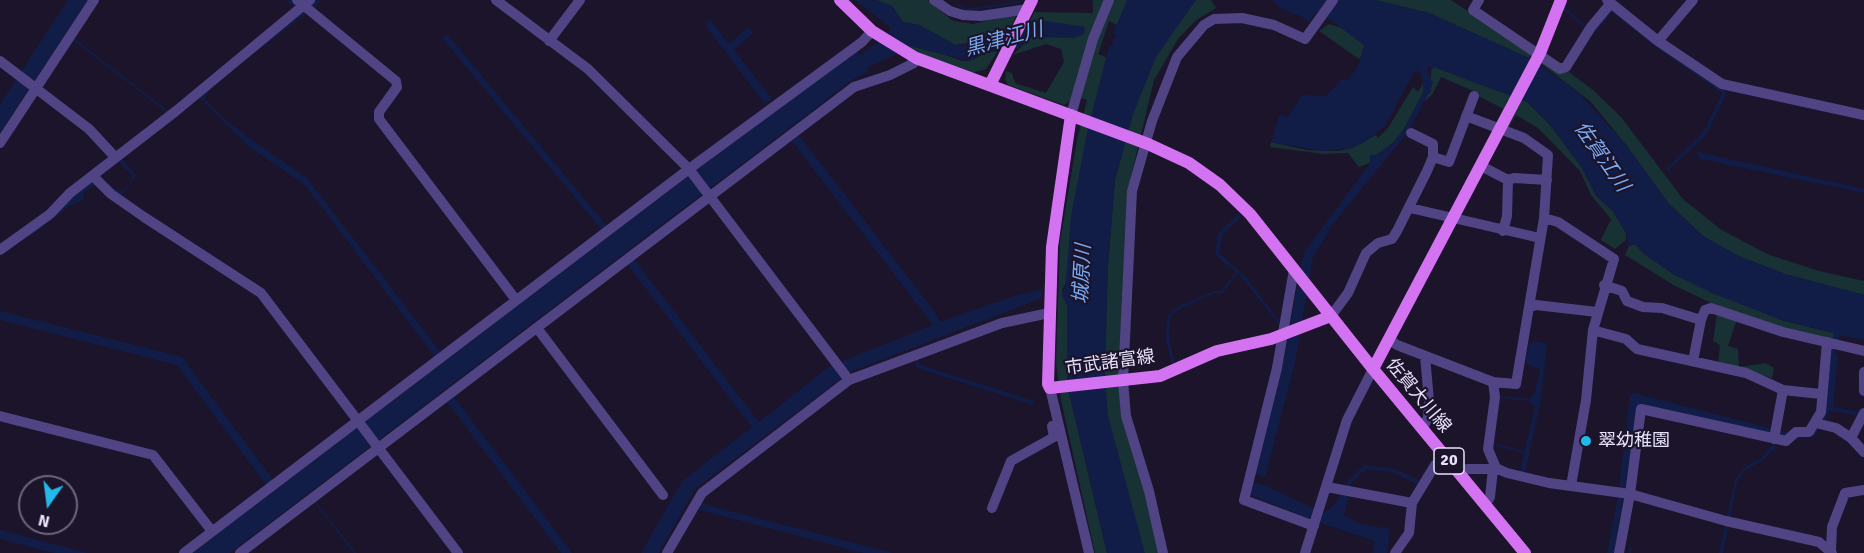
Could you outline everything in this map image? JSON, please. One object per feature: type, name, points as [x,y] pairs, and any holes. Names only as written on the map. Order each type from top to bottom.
[{"type":"main road","points":[[840,0],[876,33],[913,56],[990,85],[1028,8]]},
{"type":"main road","points":[[1373,369],[1540,53],[1561,0]]},
{"type":"main road","name":"20","points":[[990,85],[1148,144],[1189,162],[1220,185],[1250,213],[1295,270]]},
{"type":"main road","name":"市武諸富線","points":[[1071,115],[1056,206],[1049,313],[1048,384],[1051,388],[1160,376],[1217,351],[1284,333],[1331,316]]},
{"type":"main road","name":"佐賀大川線","points":[[1295,270],[1373,369],[1525,553]]},
{"type":"street","points":[[0,143],[94,0]]},
{"type":"street","points":[[496,0],[588,69],[690,170],[848,379]]},
{"type":"street","points":[[549,41],[580,0]]},
{"type":"street","points":[[934,0],[950,11],[963,15],[981,16],[1028,8]]},
{"type":"street","points":[[1071,115],[1093,39],[1109,0]]},
{"type":"street","points":[[1163,553],[1149,491],[1126,416],[1124,381],[1132,191],[1148,144],[1152,120],[1178,57],[1204,25],[1214,19],[1242,18],[1274,25],[1305,39],[1334,0]]},
{"type":"street","points":[[1479,0],[1473,10],[1510,34],[1514,40],[1540,53],[1558,68],[1563,69],[1609,2],[1658,41],[1722,84],[1864,115]]},
{"type":"street","points":[[1658,41],[1693,0]]},
{"type":"street","points":[[0,250],[96,180],[116,157],[303,6],[396,81],[397,87],[379,112],[379,119],[516,300]]},
{"type":"street","points":[[184,553],[211,530],[268,491],[516,300],[836,59],[876,33]]},
{"type":"street","points":[[240,553],[378,446],[537,328],[709,194],[854,87],[890,75],[914,63],[913,56]]},
{"type":"street","points":[[0,61],[88,129],[116,157]]},
{"type":"street","points":[[1433,157],[1449,162],[1474,96]]},
{"type":"street","points":[[1389,340],[1493,382],[1516,384],[1544,218],[1548,155],[1524,138],[1466,116]]},
{"type":"street","points":[[1331,316],[1348,293],[1366,253],[1378,243],[1392,239],[1410,208],[1433,157],[1432,144],[1411,133]]},
{"type":"street","points":[[1480,166],[1508,180],[1514,178],[1547,180]]},
{"type":"street","points":[[96,180],[144,217],[261,292],[458,553]]},
{"type":"street","points":[[1503,231],[1507,216],[1508,180]]},
{"type":"street","points":[[1410,208],[1540,238]]},
{"type":"street","points":[[1544,218],[1558,222],[1614,259],[1604,285],[1589,349],[1586,400],[1571,486]]},
{"type":"street","points":[[1295,270],[1276,373],[1244,500],[1315,524]]},
{"type":"street","points":[[1604,285],[1622,291],[1627,301],[1643,308],[1662,308],[1701,320]]},
{"type":"street","points":[[1530,307],[1536,305],[1597,312]]},
{"type":"street","points":[[1693,361],[1701,320],[1705,310],[1711,308],[1783,332],[1864,351]]},
{"type":"street","points":[[667,553],[702,493],[848,379],[1002,323],[1049,313]]},
{"type":"street","points":[[537,328],[663,495]]},
{"type":"street","points":[[1596,331],[1626,339],[1637,349],[1753,375],[1783,390],[1821,394]]},
{"type":"street","points":[[1820,425],[1821,394],[1832,343]]},
{"type":"street","points":[[1422,429],[1428,418],[1429,401],[1425,356]]},
{"type":"street","points":[[1305,553],[1347,420],[1373,369]]},
{"type":"street","points":[[1864,372],[1864,391]]},
{"type":"street","points":[[1485,505],[1490,497],[1494,468],[1488,449],[1495,398],[1493,382]]},
{"type":"street","points":[[1051,388],[1089,553]]},
{"type":"street","points":[[1775,435],[1783,390]]},
{"type":"street","points":[[992,508],[1011,461],[1054,438],[1051,425],[1054,408]]},
{"type":"street","points":[[1619,553],[1630,494],[1641,409],[1775,435],[1786,441],[1796,432],[1809,432],[1820,425],[1836,428],[1851,438],[1864,452]]},
{"type":"street","points":[[0,416],[153,455],[211,530]]},
{"type":"street","points":[[1851,438],[1863,416]]},
{"type":"street","points":[[1395,553],[1409,533],[1412,503],[1435,465],[1446,458]]},
{"type":"street","points":[[1459,473],[1467,469],[1494,468],[1507,473],[1571,486],[1614,490],[1729,522],[1819,542],[1832,551]]},
{"type":"street","points":[[1327,487],[1412,503]]},
{"type":"street","points":[[1832,551],[1832,527],[1845,493],[1864,488]]},
{"type":"green space","points":[[876,0],[927,0],[953,21],[973,24],[1014,14],[1016,16],[1009,31],[985,40],[955,45],[919,25],[903,22],[892,6]]},
{"type":"green space","points":[[1093,0],[1140,0],[1113,34],[1117,25],[1109,21],[1098,54],[1107,58],[1066,282],[1062,291],[1067,305],[1067,384],[1107,553],[1095,553],[1061,400],[1056,363],[1060,242],[1077,140],[1087,100],[1081,98],[1096,39],[1070,101],[1064,105],[1008,85],[1005,79],[1006,71],[1012,73],[1015,83],[1046,93],[1064,62],[1061,49],[1046,44],[1013,55],[1031,37],[1040,35],[1041,20],[1027,28],[1034,12],[1093,13]]},
{"type":"green space","points":[[1172,0],[1211,0],[1216,8],[1195,21],[1178,39],[1154,80],[1128,189],[1121,414],[1146,493],[1159,553],[1140,553],[1101,426],[1108,265],[1115,180],[1133,114],[1161,39]]},
{"type":"green space","points":[[1375,0],[1451,0],[1531,53],[1529,58],[1429,13]]},
{"type":"green space","points":[[1329,24],[1342,28],[1364,45],[1365,51],[1359,59],[1319,31]]},
{"type":"green space","points":[[908,46],[929,49],[962,61],[970,61],[985,53],[998,51],[986,69],[969,74],[923,56]]},
{"type":"green space","points":[[1542,60],[1559,71],[1569,72],[1593,90],[1621,117],[1683,199],[1720,229],[1767,254],[1819,271],[1864,281],[1864,295],[1785,274],[1736,255],[1703,236],[1669,204],[1627,146],[1590,101],[1540,63]]},
{"type":"green space","points":[[1434,67],[1527,102],[1551,126],[1582,168],[1596,196],[1613,211],[1626,233],[1626,240],[1615,249],[1601,240],[1611,219],[1591,195],[1580,171],[1538,128],[1516,115],[1509,127],[1507,125],[1516,105],[1507,100],[1504,109],[1480,97],[1478,93],[1441,77],[1432,95],[1426,100],[1423,99],[1431,88],[1431,70]]},
{"type":"green space","points":[[1424,81],[1425,89],[1404,129],[1393,143],[1376,155],[1370,163],[1359,167],[1348,153],[1323,154],[1270,147],[1271,142],[1306,150],[1338,151],[1352,148],[1376,135],[1378,138],[1388,128],[1413,87],[1418,92]]},
{"type":"green space","points":[[1635,244],[1643,253],[1673,274],[1784,321],[1834,333],[1833,339],[1785,329],[1718,306],[1675,286],[1625,255],[1629,246]]},
{"type":"green space","points":[[1717,314],[1737,319],[1728,346],[1738,349],[1739,367],[1766,363],[1774,368],[1772,378],[1718,364],[1720,345],[1713,341]]},
{"type":"water","points":[[68,0],[88,0],[0,133],[0,104]]},
{"type":"water","points":[[286,0],[292,0],[303,11],[315,0],[322,1],[215,84],[204,98],[221,116],[249,138],[307,178],[442,354],[436,358],[304,184],[248,146],[198,96],[300,13]]},
{"type":"water","name":"黒津江川","points":[[855,0],[876,0],[892,6],[903,22],[919,25],[955,45],[967,45],[999,33],[1027,28],[1040,20],[1085,27],[1084,34],[1074,38],[1031,37],[1018,48],[985,53],[970,61],[908,46],[895,55],[867,67],[869,71],[851,81],[230,553],[192,553],[837,63],[857,51],[860,55],[889,34],[890,27]]},
{"type":"water","name":"城原川","points":[[1127,0],[1196,0],[1156,57],[1133,114],[1115,179],[1108,265],[1105,379],[1108,416],[1145,553],[1107,553],[1067,384],[1067,305],[1062,296],[1066,282],[1071,216],[1088,128],[1109,46],[1113,45],[1116,35],[1113,34]]},
{"type":"water","points":[[1272,0],[1331,0],[1321,14],[1316,12],[1310,21],[1307,21],[1298,14],[1292,14],[1279,7]]},
{"type":"water","name":"佐賀江川","points":[[1336,0],[1375,0],[1429,13],[1529,58],[1577,91],[1627,146],[1669,204],[1703,236],[1736,255],[1785,274],[1864,295],[1864,340],[1840,335],[1835,354],[1838,355],[1833,407],[1864,413],[1864,416],[1830,411],[1815,435],[1795,439],[1639,404],[1614,553],[1607,553],[1618,496],[1630,396],[1633,393],[1797,435],[1811,432],[1834,333],[1784,321],[1712,293],[1673,274],[1643,253],[1635,244],[1629,246],[1626,233],[1613,211],[1596,196],[1582,168],[1551,126],[1527,102],[1434,67],[1426,68],[1427,72],[1421,74],[1418,71],[1414,72],[1385,126],[1365,142],[1352,148],[1322,151],[1271,142],[1280,113],[1287,118],[1302,95],[1326,96],[1341,80],[1348,80],[1359,65],[1364,45],[1325,16]]},
{"type":"water","points":[[1564,7],[1592,31],[1612,8],[1659,46],[1727,92],[1707,134],[1668,171],[1666,169],[1704,131],[1722,93],[1657,48],[1612,12],[1593,35],[1563,9]]},
{"type":"water","points":[[710,19],[729,44],[748,27],[753,33],[734,50],[772,99],[765,104],[705,25]]},
{"type":"water","points":[[447,34],[607,226],[602,230],[442,38]]},
{"type":"water","points":[[1430,79],[1433,82],[1431,88],[1409,131],[1333,224],[1313,257],[1295,363],[1265,477],[1254,474],[1284,360],[1303,254],[1370,163],[1370,155],[1376,155],[1393,143],[1404,129],[1425,89],[1424,81]]},
{"type":"water","points":[[192,104],[122,159],[136,175],[123,195],[115,193],[99,181],[84,193],[83,200],[69,206],[29,238],[28,234],[99,177],[116,190],[123,191],[132,180],[132,176],[118,160]]},
{"type":"water","points":[[799,135],[934,311],[940,322],[1011,297],[1042,289],[1042,298],[850,372],[695,489],[659,553],[641,553],[682,481],[752,427],[627,264],[634,259],[759,422],[830,366],[933,325],[792,141]]},
{"type":"water","points":[[1698,152],[1864,189],[1864,193],[1701,159],[1696,155]]},
{"type":"water","points":[[1238,214],[1241,217],[1223,234],[1219,253],[1247,278],[1280,322],[1279,324],[1238,273],[1222,294],[1213,293],[1174,312],[1170,318],[1169,338],[1175,364],[1172,366],[1166,339],[1167,318],[1173,309],[1213,291],[1221,291],[1236,272],[1215,255],[1218,233]]},
{"type":"water","points":[[0,311],[182,357],[274,481],[267,486],[177,365],[0,320]]},
{"type":"water","points":[[1535,341],[1547,344],[1541,399],[1525,474],[1520,472],[1535,406],[1530,403],[1531,396],[1535,393],[1540,369],[1525,363],[1529,344]]},
{"type":"water","points":[[916,358],[921,365],[1034,401],[1033,405],[917,368],[913,359]]},
{"type":"water","points":[[454,397],[572,553],[561,553],[447,402]]},
{"type":"water","points":[[1774,444],[1776,448],[1763,460],[1743,472],[1737,482],[1723,553],[1719,553],[1735,480],[1743,468],[1761,458]]},
{"type":"water","points":[[1364,465],[1392,468],[1420,480],[1416,484],[1392,472],[1366,469],[1352,482],[1344,515],[1361,524],[1390,529],[1387,553],[1373,553],[1375,541],[1309,519],[1253,496],[1249,491],[1252,482],[1264,485],[1323,513],[1333,506],[1348,481]]},
{"type":"water","points":[[699,503],[893,553],[863,553],[696,509]]},
{"type":"water","points":[[0,530],[88,553],[54,553],[0,539]]},
{"type":"waterway","points":[[958,5],[967,10],[1020,2]]},
{"type":"waterway","points":[[73,39],[168,112]]},
{"type":"waterway","points":[[1421,64],[1427,80],[1427,90]]},
{"type":"waterway","points":[[1499,397],[1530,400]]},
{"type":"waterway","points":[[1494,444],[1524,452]]},
{"type":"waterway","points":[[315,502],[355,553]]},
{"type":"waterway","points":[[1630,548],[1630,553]]},
{"type":"place","name":"翠幼稚園","points":[[1586,441]]}]
